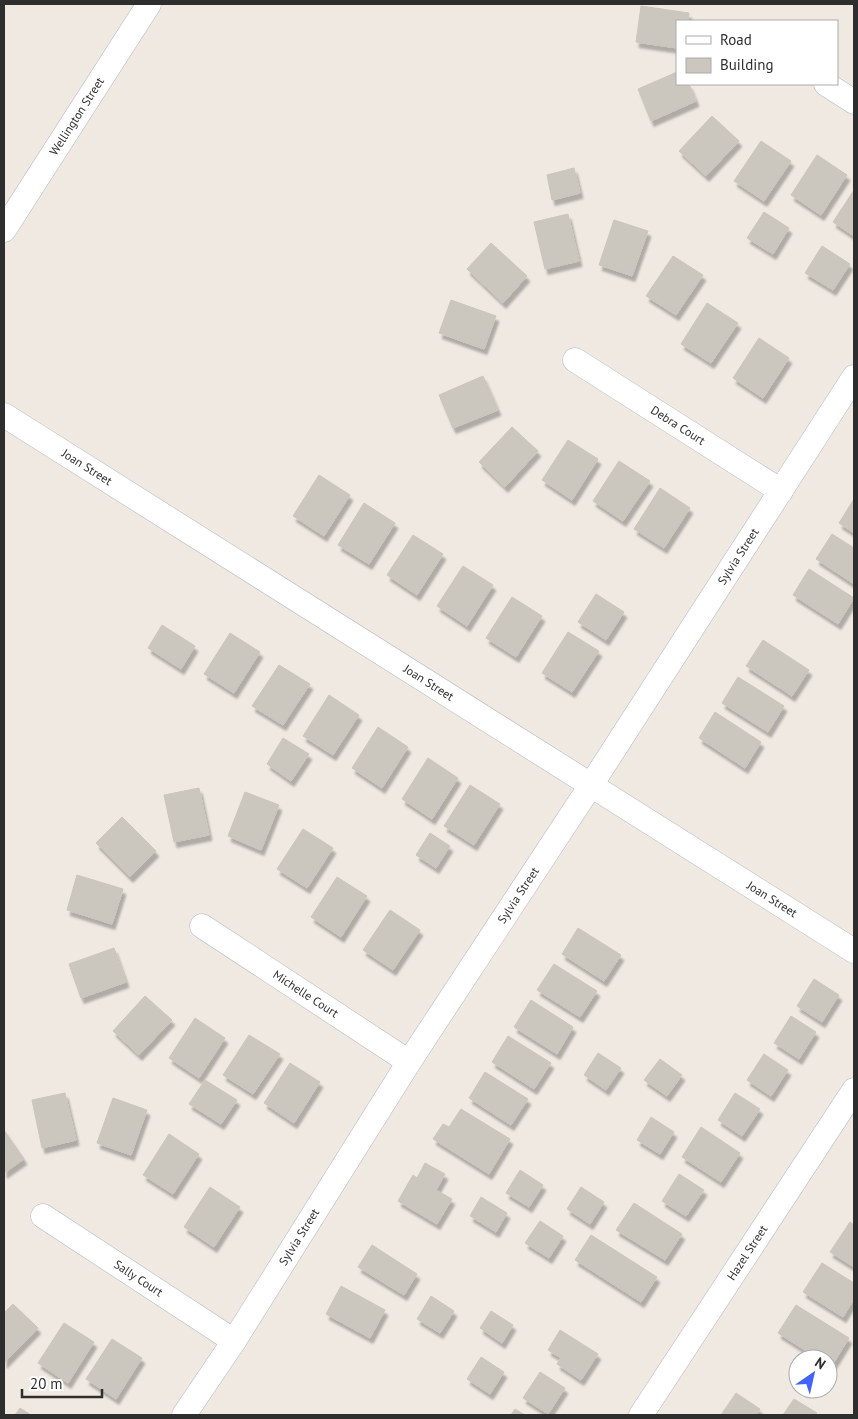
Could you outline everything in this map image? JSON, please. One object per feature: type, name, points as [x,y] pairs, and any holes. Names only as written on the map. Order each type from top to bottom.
[{"type":"street","name":"Wellington Street","points":[[4,230],[149,4]]},
{"type":"street","points":[[828,85],[854,102]]},
{"type":"street","name":"Debra Court","points":[[575,360],[781,490]]},
{"type":"street","name":"Sylvia Street","points":[[184,1415],[234,1341],[409,1062],[591,785],[854,377]]},
{"type":"street","name":"Joan Street","points":[[4,415],[854,951]]},
{"type":"street","name":"Michelle Court","points":[[202,926],[409,1062]]},
{"type":"street","name":"Hazel Street","points":[[641,1415],[854,1090]]},
{"type":"street","name":"Sally Court","points":[[43,1216],[234,1341]]},
{"type":"building","points":[[641,6],[689,13],[688,20],[676,20],[676,48],[636,42]]},
{"type":"building","points":[[676,72],[676,85],[689,85],[696,101],[651,121],[638,89]]},
{"type":"building","points":[[712,116],[739,141],[706,176],[679,151]]},
{"type":"building","points":[[761,141],[791,161],[764,201],[734,181]]},
{"type":"building","points":[[817,155],[847,175],[821,215],[791,195]]},
{"type":"building","points":[[574,168],[580,193],[552,200],[547,175]]},
{"type":"building","points":[[854,190],[854,236],[833,222]]},
{"type":"building","points":[[764,212],[789,228],[773,254],[747,238]]},
{"type":"building","points":[[568,214],[579,261],[545,269],[534,222]]},
{"type":"building","points":[[614,220],[648,231],[632,276],[599,265]]},
{"type":"building","points":[[491,243],[527,276],[503,303],[467,269]]},
{"type":"building","points":[[822,246],[850,264],[833,290],[805,273]]},
{"type":"building","points":[[673,256],[703,275],[676,315],[646,296]]},
{"type":"building","points":[[451,300],[496,316],[484,349],[439,333]]},
{"type":"building","points":[[707,303],[738,323],[711,363],[681,344]]},
{"type":"building","points":[[759,338],[789,358],[763,398],[733,378]]},
{"type":"building","points":[[483,376],[498,410],[453,428],[439,395]]},
{"type":"building","points":[[512,427],[538,451],[505,487],[479,462]]},
{"type":"building","points":[[568,440],[598,459],[572,500],[542,480]]},
{"type":"building","points":[[619,461],[650,481],[623,521],[593,501]]},
{"type":"building","points":[[319,475],[350,495],[324,536],[293,516]]},
{"type":"building","points":[[660,488],[690,508],[664,548],[634,529]]},
{"type":"building","points":[[854,499],[854,533],[839,523]]},
{"type":"building","points":[[364,503],[395,523],[369,564],[338,545]]},
{"type":"building","points":[[832,534],[854,548],[854,584],[816,559]]},
{"type":"building","points":[[413,535],[443,554],[417,595],[387,575]]},
{"type":"building","points":[[463,566],[493,585],[467,626],[437,606]]},
{"type":"building","points":[[809,569],[854,598],[838,624],[793,595]]},
{"type":"building","points":[[596,594],[624,612],[606,640],[578,622]]},
{"type":"building","points":[[512,597],[542,616],[516,657],[486,638]]},
{"type":"building","points":[[162,625],[195,646],[181,669],[148,648]]},
{"type":"building","points":[[568,632],[599,651],[572,692],[542,673]]},
{"type":"building","points":[[230,633],[260,652],[234,693],[204,674]]},
{"type":"building","points":[[763,640],[809,670],[792,696],[746,666]]},
{"type":"building","points":[[279,665],[310,684],[283,725],[252,706]]},
{"type":"building","points":[[738,677],[784,706],[768,732],[722,703]]},
{"type":"building","points":[[329,695],[359,715],[333,755],[303,736]]},
{"type":"building","points":[[715,712],[761,742],[745,768],[699,738]]},
{"type":"building","points":[[378,727],[408,747],[382,788],[352,768]]},
{"type":"building","points":[[283,738],[309,754],[291,781],[267,764]]},
{"type":"building","points":[[428,758],[458,778],[432,819],[402,799]]},
{"type":"building","points":[[470,785],[500,804],[474,845],[444,826]]},
{"type":"building","points":[[199,788],[209,835],[174,842],[164,795]]},
{"type":"building","points":[[245,792],[279,805],[261,850],[228,836]]},
{"type":"building","points":[[122,817],[156,851],[130,877],[96,843]]},
{"type":"building","points":[[303,829],[333,848],[307,888],[277,869]]},
{"type":"building","points":[[430,833],[450,846],[436,868],[416,855]]},
{"type":"building","points":[[77,875],[123,889],[112,924],[67,910]]},
{"type":"building","points":[[337,877],[367,896],[341,937],[311,917]]},
{"type":"building","points":[[390,910],[420,930],[393,970],[363,950]]},
{"type":"building","points":[[578,928],[621,955],[604,981],[562,954]]},
{"type":"building","points":[[114,948],[126,982],[81,998],[69,964]]},
{"type":"building","points":[[554,964],[597,991],[580,1017],[537,990]]},
{"type":"building","points":[[814,979],[839,995],[822,1022],[797,1006]]},
{"type":"building","points":[[145,996],[172,1020],[139,1055],[113,1031]]},
{"type":"building","points":[[531,1000],[573,1027],[557,1054],[514,1027]]},
{"type":"building","points":[[791,1016],[816,1032],[799,1059],[774,1043]]},
{"type":"building","points":[[195,1018],[225,1038],[199,1078],[169,1058]]},
{"type":"building","points":[[249,1035],[280,1054],[253,1094],[223,1075]]},
{"type":"building","points":[[508,1036],[551,1063],[534,1089],[492,1062]]},
{"type":"building","points":[[598,1053],[621,1068],[606,1090],[584,1075]]},
{"type":"building","points":[[764,1054],[788,1070],[771,1096],[747,1080]]},
{"type":"building","points":[[660,1059],[682,1075],[667,1096],[644,1080]]},
{"type":"building","points":[[290,1063],[320,1082],[294,1123],[264,1103]]},
{"type":"building","points":[[485,1072],[528,1099],[511,1125],[469,1098]]},
{"type":"building","points":[[205,1080],[237,1100],[221,1124],[189,1104]]},
{"type":"building","points":[[65,1093],[76,1140],[42,1148],[32,1100]]},
{"type":"building","points":[[735,1093],[760,1109],[742,1136],[718,1120]]},
{"type":"building","points":[[113,1098],[147,1110],[131,1155],[97,1143]]},
{"type":"building","points":[[461,1109],[510,1139],[489,1174],[433,1139],[443,1124],[449,1127]]},
{"type":"building","points":[[651,1117],[674,1132],[660,1154],[637,1140]]},
{"type":"building","points":[[701,1127],[740,1153],[721,1182],[682,1157]]},
{"type":"building","points":[[4,1130],[24,1159],[4,1173]]},
{"type":"building","points":[[169,1134],[199,1154],[173,1194],[143,1175]]},
{"type":"building","points":[[425,1163],[445,1174],[436,1190],[452,1199],[437,1224],[398,1201],[413,1175],[417,1178]]},
{"type":"building","points":[[520,1170],[543,1185],[529,1207],[506,1193]]},
{"type":"building","points":[[679,1174],[704,1190],[686,1216],[662,1201]]},
{"type":"building","points":[[210,1187],[240,1207],[214,1247],[184,1227]]},
{"type":"building","points":[[581,1187],[604,1202],[590,1224],[567,1209]]},
{"type":"building","points":[[481,1197],[507,1213],[496,1232],[470,1216]]},
{"type":"building","points":[[634,1203],[682,1234],[665,1260],[616,1230]]},
{"type":"building","points":[[540,1221],[563,1236],[549,1258],[525,1243]]},
{"type":"building","points":[[850,1222],[854,1225],[854,1267],[830,1252]]},
{"type":"building","points":[[591,1235],[657,1277],[641,1302],[575,1260]]},
{"type":"building","points":[[372,1245],[417,1274],[404,1295],[358,1267]]},
{"type":"building","points":[[822,1263],[854,1283],[854,1299],[843,1317],[803,1292]]},
{"type":"building","points":[[341,1286],[385,1310],[370,1338],[326,1314]]},
{"type":"building","points":[[431,1296],[454,1311],[440,1333],[417,1319]]},
{"type":"building","points":[[13,1304],[38,1328],[4,1363],[4,1313]]},
{"type":"building","points":[[796,1305],[849,1338],[838,1356],[838,1349],[803,1349],[778,1333]]},
{"type":"building","points":[[491,1311],[513,1325],[502,1343],[480,1328]]},
{"type":"building","points":[[64,1323],[94,1342],[68,1383],[38,1363]]},
{"type":"building","points":[[560,1330],[598,1354],[581,1380],[557,1364],[561,1358],[548,1350]]},
{"type":"building","points":[[112,1339],[142,1358],[116,1399],[86,1379]]},
{"type":"building","points":[[481,1357],[504,1372],[490,1394],[467,1379]]},
{"type":"building","points":[[540,1372],[565,1388],[548,1414],[523,1398]]},
{"type":"building","points":[[736,1393],[760,1409],[756,1415],[721,1415]]},
{"type":"building","points":[[794,1399],[817,1413],[815,1415],[783,1415]]},
{"type":"building","points":[[20,1408],[31,1415],[15,1415]]},
{"type":"building","points":[[515,1409],[525,1415],[511,1415]]}]
